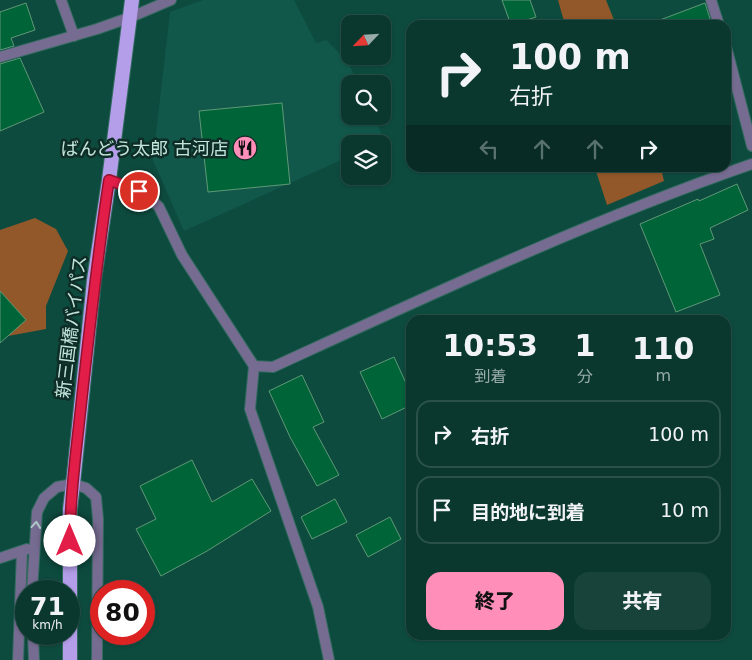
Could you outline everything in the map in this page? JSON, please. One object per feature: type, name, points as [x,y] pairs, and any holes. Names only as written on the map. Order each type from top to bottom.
[{"type":"highway","name":"新三国橋バイパス","points":[[70,660],[70,509],[72,484],[94,280],[132,0]]},
{"type":"street","points":[[61,0],[74,36]]},
{"type":"street","points":[[0,57],[74,36],[131,17],[171,0]]},
{"type":"street","points":[[710,0],[717,20]]},
{"type":"street","points":[[731,65],[752,146]]},
{"type":"street","points":[[254,366],[272,368],[570,234],[752,164]]},
{"type":"street","points":[[109,180],[148,196],[159,207],[182,254],[254,366],[250,409],[318,607],[329,660]]},
{"type":"street","points":[[32,580],[37,512],[44,498],[58,487],[72,484],[86,488],[96,497],[98,519],[97,660]]},
{"type":"street","points":[[0,558],[34,546]]},
{"type":"street","points":[[18,660],[22,551]]},
{"type":"street","points":[[33,645],[34,660]]},
{"type":"shaded area","points":[[203,0],[294,0],[316,43],[326,40],[341,55],[341,65],[349,65],[354,75],[341,75],[341,125],[377,125],[382,135],[341,135],[341,160],[184,231],[153,160],[170,12]]},
{"type":"shaded area","points":[[558,0],[606,0],[614,20],[564,20]]},
{"type":"shaded area","points":[[596,172],[662,172],[664,181],[607,205]]},
{"type":"shaded area","points":[[35,218],[56,229],[68,251],[46,306],[46,329],[8,336],[0,318],[0,230]]},
{"type":"building","points":[[502,0],[530,0],[536,17],[527,20],[509,20]]},
{"type":"building","points":[[26,3],[35,30],[11,38],[14,46],[0,50],[0,12]]},
{"type":"building","points":[[705,3],[710,20],[660,20]]},
{"type":"building","points":[[20,58],[44,112],[0,131],[0,64]]},
{"type":"building","name":"ばんどう太郎 古河店","points":[[282,103],[290,184],[208,192],[199,111]]},
{"type":"building","points":[[737,184],[748,210],[710,228],[714,239],[700,244],[720,295],[676,312],[640,224]]},
{"type":"building","points":[[0,291],[26,320],[0,343]]},
{"type":"building","points":[[394,357],[406,383],[406,407],[382,419],[360,372]]},
{"type":"building","points":[[302,375],[324,422],[313,427],[339,475],[317,486],[290,437],[269,391]]},
{"type":"building","points":[[192,460],[212,502],[252,479],[271,511],[207,551],[161,576],[136,529],[156,519],[140,486]]},
{"type":"building","points":[[335,499],[347,522],[312,539],[301,517]]},
{"type":"building","points":[[390,517],[401,539],[368,557],[356,535]]},
{"type":"place","name":"ばんどう太郎 古河店","points":[[245,148]]},
{"type":"route","points":[[70,541],[70,509],[86,354],[94,280],[109,180],[139,191]]}]
